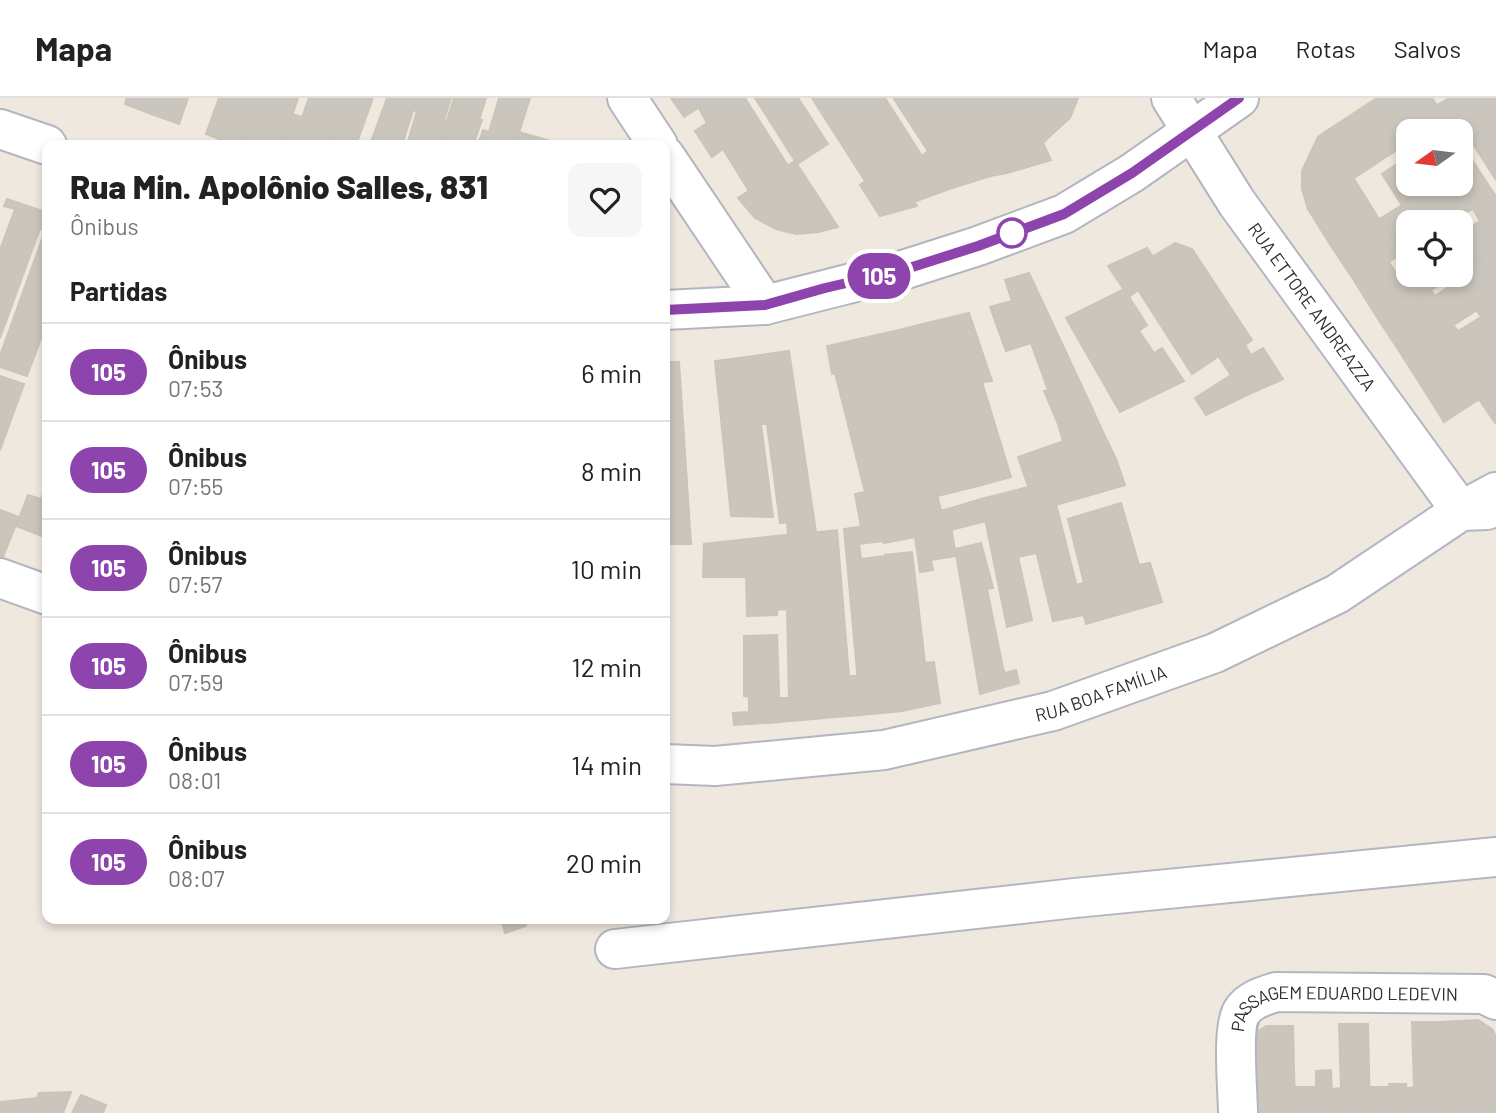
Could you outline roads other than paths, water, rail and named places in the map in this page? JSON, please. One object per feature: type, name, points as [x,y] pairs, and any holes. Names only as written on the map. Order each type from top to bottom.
[{"type":"street","points":[[627,98],[655,140]]},
{"type":"street","name":"RUA ETTORE ANDREAZZA","points":[[1171,98],[1237,204],[1479,510]]},
{"type":"street","points":[[670,310],[765,305],[903,270],[1064,214],[1132,173],[1239,98]]},
{"type":"street","points":[[0,129],[42,143]]},
{"type":"street","points":[[670,163],[765,305]]},
{"type":"street","name":"RUA BOA FAMÍLIA","points":[[670,764],[715,766],[884,750],[1053,711],[1215,653],[1337,594],[1479,510],[1496,492]]},
{"type":"street","points":[[0,578],[42,593]]},
{"type":"street","points":[[615,949],[1061,900],[1496,857]]},
{"type":"street","name":"PASSAGEM EDUARDO LEDEVIN","points":[[1238,1113],[1236,1029],[1241,1011],[1254,1000],[1276,992],[1484,994],[1496,1000]]}]
